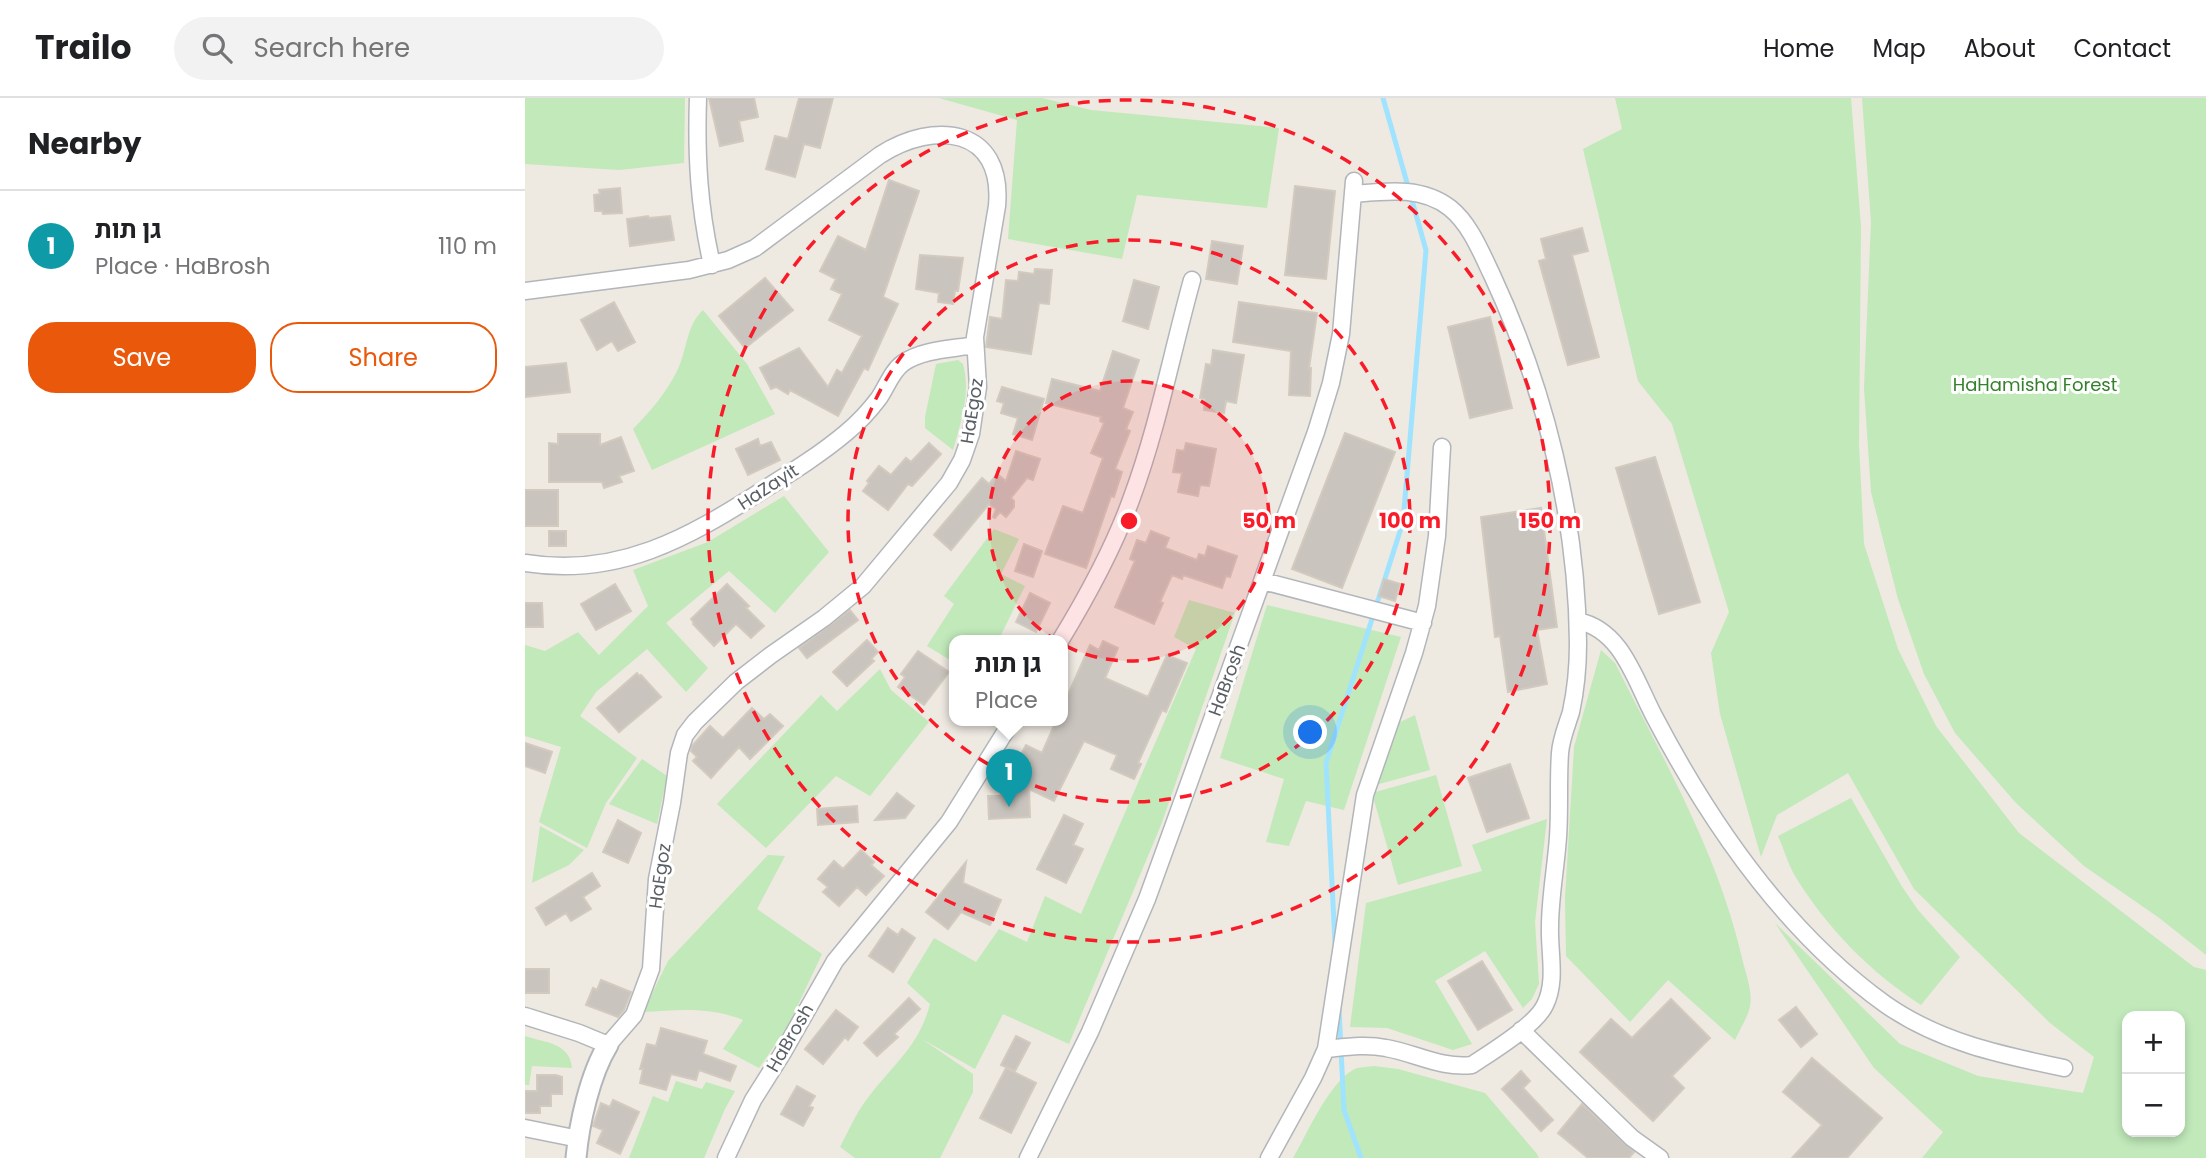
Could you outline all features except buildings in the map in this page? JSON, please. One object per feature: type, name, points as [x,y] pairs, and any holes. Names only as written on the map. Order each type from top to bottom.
[{"type":"street","points":[[698,98],[697,174],[703,225],[712,265]]},
{"type":"street","name":"HaEgoz","points":[[525,291],[680,272],[712,265],[755,248],[897,144],[927,135],[962,138],[977,145],[988,156],[995,170],[997,206],[975,345],[978,387],[971,433],[963,460],[949,483],[857,591],[747,673],[710,706],[685,734],[679,753],[673,803],[657,879],[651,969],[634,1015],[608,1045]]},
{"type":"street","name":"HaBrosh","points":[[1028,1158],[1090,1032],[1147,899],[1311,448],[1331,383],[1343,317],[1354,188],[1431,197],[1451,209],[1474,239],[1515,328],[1546,424],[1567,521],[1578,621]]},
{"type":"street","points":[[1063,635],[1101,569],[1132,498],[1154,426],[1192,280]]},
{"type":"street","name":"HaZayit","points":[[525,563],[565,567],[597,565],[670,544],[736,507],[833,444],[868,412],[905,361],[928,353],[975,345]]},
{"type":"street","points":[[1269,1158],[1326,1049],[1363,803],[1423,623],[1437,536],[1442,447]]},
{"type":"street","points":[[1263,581],[1423,623]]},
{"type":"street","points":[[1326,1049],[1363,1045],[1385,1047],[1460,1067],[1472,1065],[1534,1020],[1545,1007],[1552,975],[1550,928],[1560,809],[1560,750],[1576,686],[1578,621],[1596,626],[1616,643],[1667,742],[1721,827],[1786,911],[1843,970],[1887,1005],[1945,1037],[1989,1052],[2064,1068]]},
{"type":"street","name":"HaBrosh","points":[[726,1158],[753,1100],[835,961],[949,822],[1009,726]]},
{"type":"street","points":[[525,1016],[608,1045],[601,1057],[585,1108],[577,1148],[525,1128]]},
{"type":"street","points":[[1521,1030],[1632,1138],[1660,1158]]},
{"type":"green space","points":[[525,98],[685,98],[684,163],[619,170],[525,164]]},
{"type":"green space","points":[[939,98],[1042,98],[1091,110],[1279,128],[1267,208],[1137,195],[1122,259],[1008,239],[1017,120]]},
{"type":"green space","points":[[1615,98],[1851,98],[1861,227],[1859,444],[1864,544],[1898,649],[1936,726],[2019,833],[2194,967],[2206,970],[2206,1158],[1922,1158],[1943,1132],[1874,1068],[1775,923],[1900,1044],[1978,1076],[2083,1093],[2094,1057],[2050,1023],[1914,889],[1848,773],[1777,815],[1761,857],[1720,714],[1711,653],[1729,612],[1672,424],[1638,381],[1583,149],[1622,129]]},
{"type":"green space","name":"HaHamisha Forest","points":[[1862,98],[2206,98],[2206,955],[2158,917],[2084,866],[2016,803],[1955,733],[1924,674],[1898,599],[1871,492],[1864,388],[1871,222]]},
{"type":"green space","points":[[703,310],[747,364],[775,414],[652,470],[633,429],[673,379],[693,323]]},
{"type":"green space","points":[[958,360],[963,364],[966,386],[962,418],[953,450],[925,428],[925,417],[936,364]]},
{"type":"green space","points":[[784,496],[829,552],[775,613],[729,571],[666,623],[708,668],[686,692],[647,649],[596,692],[580,716],[637,758],[606,803],[587,848],[539,822],[561,747],[525,736],[525,645],[545,651],[578,632],[599,655],[648,606],[633,570],[708,542]]},
{"type":"green space","points":[[994,529],[1019,539],[1001,574],[1025,586],[1001,635],[949,635],[949,659],[927,646],[954,604],[944,596]]},
{"type":"green space","points":[[1189,600],[1235,613],[1161,825],[1069,1044],[1003,1014],[975,1069],[922,1039],[973,1074],[973,1092],[940,1158],[855,1158],[840,1147],[863,1104],[904,1055],[925,1019],[930,1004],[907,983],[934,938],[976,962],[999,929],[1027,942],[1045,896],[1081,914],[1196,649],[1174,637]]},
{"type":"green space","points":[[1267,605],[1401,637],[1344,810],[1306,801],[1289,846],[1266,842],[1284,779],[1220,758]]},
{"type":"green space","points":[[1601,650],[1615,663],[1652,735],[1719,881],[1732,919],[1751,1000],[1746,1019],[1735,1040],[1668,980],[1630,1022],[1566,956],[1565,898],[1574,747]]},
{"type":"green space","points":[[880,669],[891,690],[929,722],[870,796],[836,776],[766,848],[717,804],[821,695],[837,711]]},
{"type":"green space","points":[[1415,715],[1430,770],[1372,786],[1396,724]]},
{"type":"green space","points":[[642,759],[667,776],[657,824],[609,804]]},
{"type":"green space","points":[[1436,775],[1462,866],[1398,885],[1372,793]]},
{"type":"green space","points":[[1851,798],[1918,910],[1960,957],[1921,1005],[1867,964],[1835,931],[1795,876],[1778,836]]},
{"type":"green space","points":[[1547,819],[1535,922],[1539,984],[1532,999],[1523,1008],[1485,951],[1435,981],[1472,1044],[1453,1050],[1387,1028],[1350,1027],[1366,903],[1482,871],[1472,845]]},
{"type":"green space","points":[[540,826],[584,850],[569,865],[532,883]]},
{"type":"green space","points":[[768,855],[785,856],[757,909],[822,954],[788,1026],[759,1068],[723,1049],[743,1020],[706,1011],[643,1012],[668,961]]},
{"type":"green space","points":[[525,1036],[562,1049],[567,1053],[572,1068],[532,1066],[529,1085],[525,1085]]},
{"type":"green space","points":[[1374,1066],[1398,1069],[1485,1093],[1539,1158],[1293,1158],[1338,1083],[1357,1068]]},
{"type":"green space","points":[[676,1081],[702,1089],[706,1082],[735,1091],[704,1158],[629,1158],[653,1096],[668,1102]]},
{"type":"waterway","points":[[1335,943],[1326,763],[1403,522],[1426,250],[1383,98]]},
{"type":"waterway","points":[[1339,1009],[1344,1110],[1361,1158]]},
{"type":"place","name":"גן תות","points":[[1009,807]]}]
